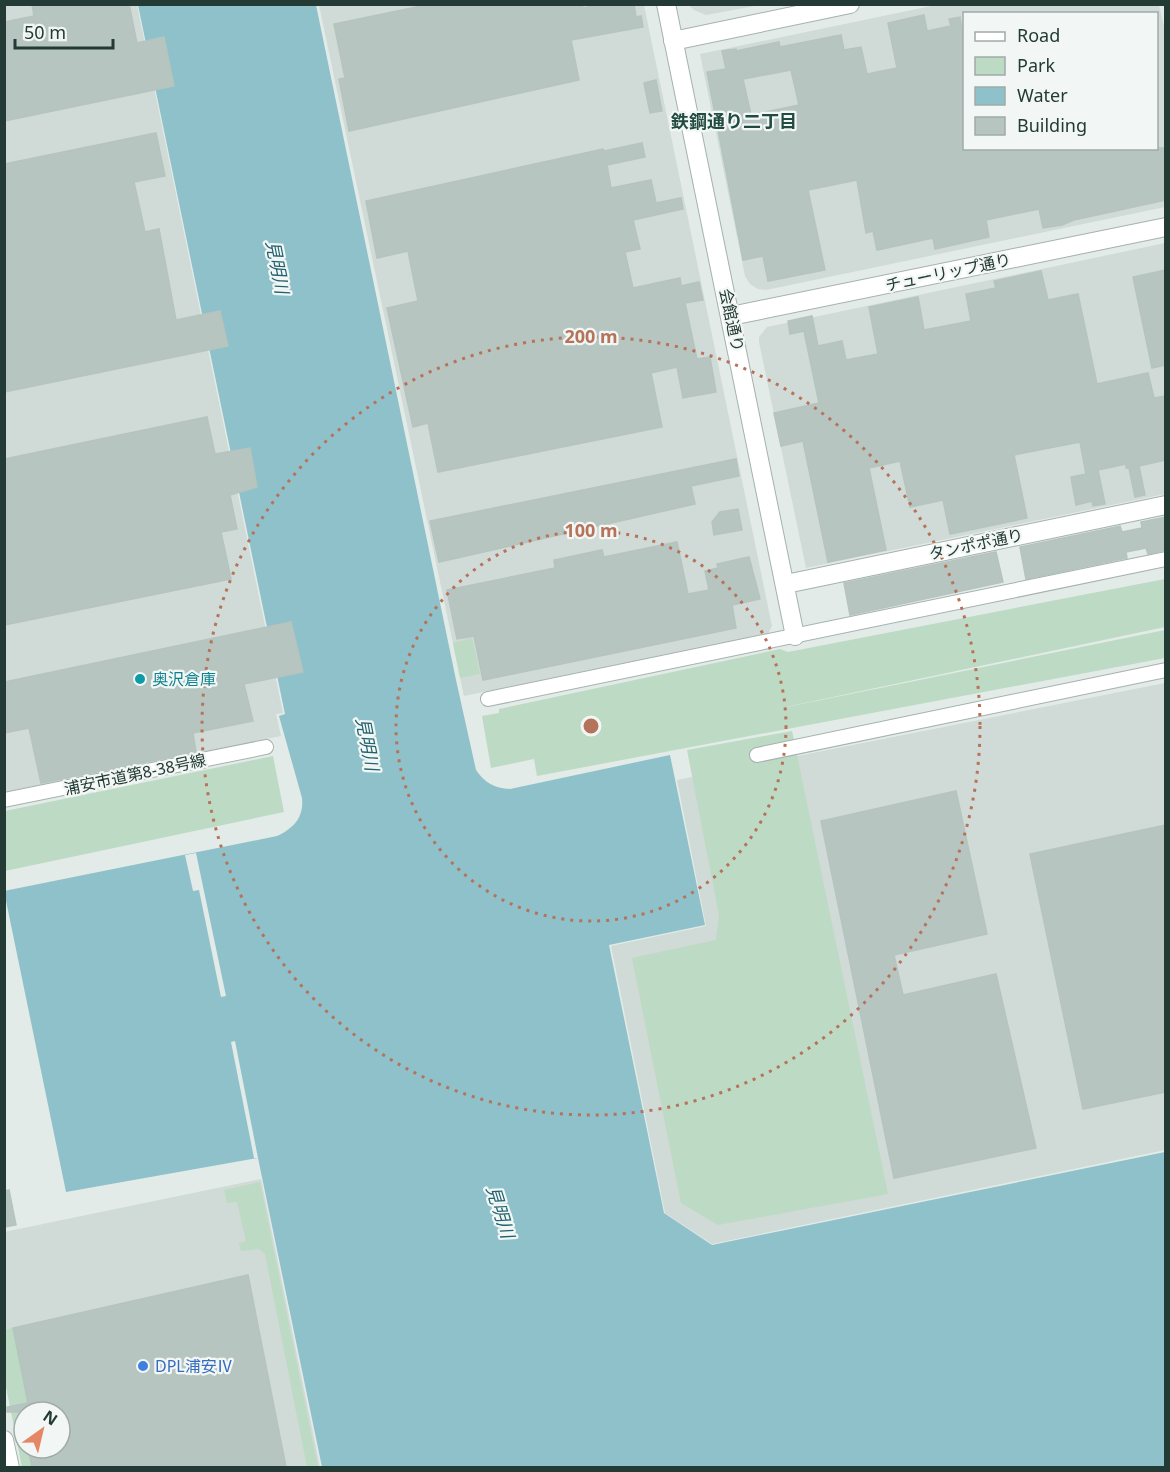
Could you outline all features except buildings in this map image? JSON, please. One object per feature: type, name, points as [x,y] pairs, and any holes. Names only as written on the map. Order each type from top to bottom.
[{"type":"street","name":"会館通り","points":[[666,4],[795,636]]},
{"type":"street","points":[[673,41],[850,4]]},
{"type":"street","name":"チューリップ通り","points":[[731,316],[1166,226]]},
{"type":"street","name":"タンポポ通り","points":[[786,584],[1166,505]]},
{"type":"street","points":[[488,699],[1166,559]]},
{"type":"street","points":[[757,755],[1166,670]]},
{"type":"street","name":"浦安市道第8-38号線","points":[[4,800],[266,747]]},
{"type":"street","points":[[4,1440],[10,1467]]},
{"type":"shaded area","points":[[5,5],[137,5],[283,713],[276,714],[281,736],[5,792]]},
{"type":"shaded area","points":[[319,5],[644,5],[772,626],[768,634],[464,696]]},
{"type":"shaded area","points":[[689,5],[760,5],[706,15]]},
{"type":"shaded area","points":[[936,5],[1159,5],[1166,35],[1165,207],[766,290],[758,289],[750,284],[745,276],[700,54]]},
{"type":"shaded area","points":[[1165,243],[1165,494],[806,568],[759,342],[759,337],[767,327]]},
{"type":"shaded area","points":[[1165,683],[1165,1150],[712,1244],[665,1213],[611,946],[706,926],[677,780]]},
{"type":"shaded area","points":[[261,1179],[320,1467],[22,1467],[21,1460],[72,1460],[72,1400],[12,1400],[12,1416],[5,1381],[4,1232]]},
{"type":"green space","points":[[1165,579],[1165,627],[757,713],[1165,630],[1165,658],[537,776],[534,759],[491,768],[482,716],[499,713],[499,709],[780,649],[788,652]]},
{"type":"green space","points":[[472,638],[480,674],[460,678],[453,643]]},
{"type":"green space","points":[[792,731],[888,1194],[718,1225],[681,1203],[632,958],[716,940],[719,915],[687,750]]},
{"type":"green space","points":[[273,756],[284,812],[5,871],[5,811]]},
{"type":"green space","points":[[260,1182],[318,1467],[307,1467],[265,1254],[259,1249],[241,1251],[239,1243],[246,1241],[237,1202],[227,1203],[224,1190]]},
{"type":"green space","points":[[13,1328],[27,1400],[12,1400],[12,1416],[5,1381],[4,1330]]},
{"type":"green space","points":[[21,1460],[40,1460],[41,1467],[22,1467]]},
{"type":"water","name":"見明川","points":[[138,5],[316,5],[476,770],[490,784],[510,789],[670,755],[705,925],[609,945],[664,1213],[712,1245],[1165,1152],[1165,1467],[322,1467],[258,1158],[66,1192],[4,891],[277,836],[297,821],[302,805],[279,716],[285,714]]},
{"type":"pier","points":[[196,853],[226,996],[221,997],[199,890],[193,891],[185,855]]},
{"type":"pier","points":[[235,1041],[258,1158],[254,1158],[231,1042]]},
{"type":"place","name":"奥沢倉庫","points":[[140,679]]},
{"type":"place","name":"DPL浦安Ⅳ","points":[[143,1366]]},
{"type":"district","name":"鉄鋼通り二丁目","points":[[734,122]]}]
